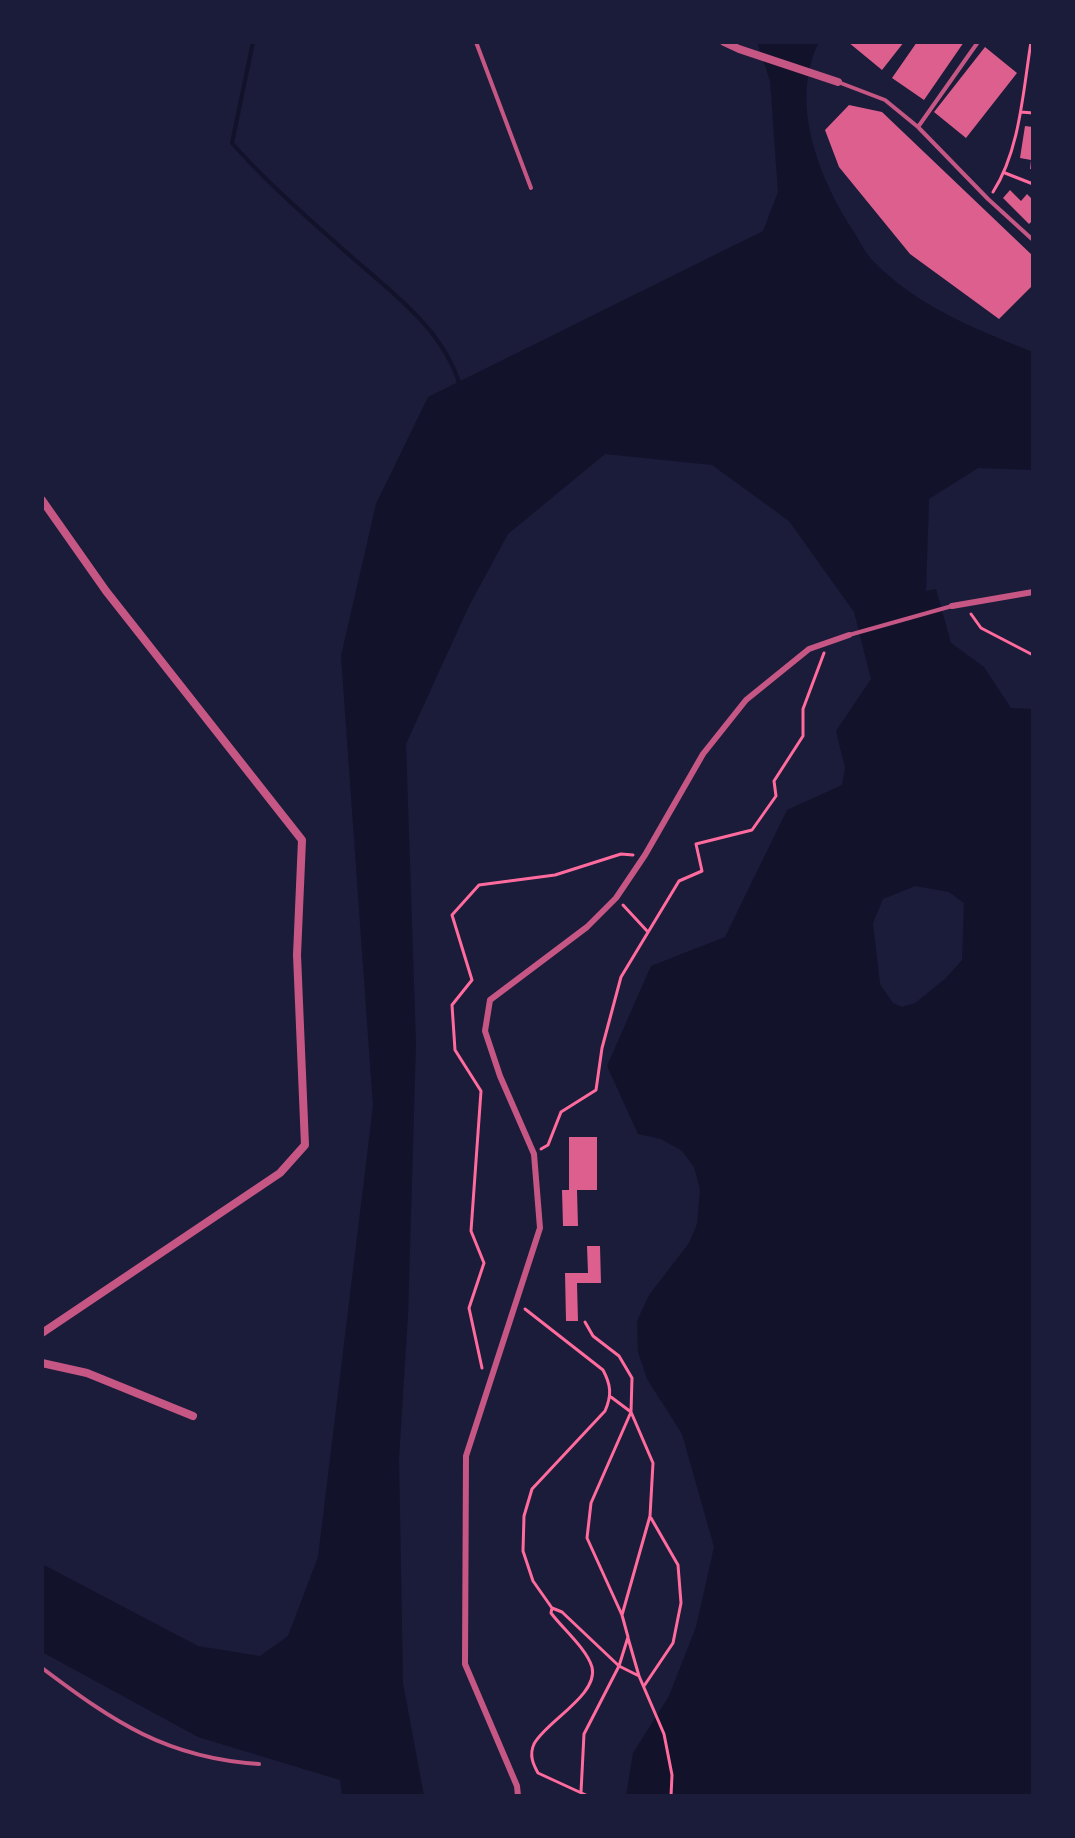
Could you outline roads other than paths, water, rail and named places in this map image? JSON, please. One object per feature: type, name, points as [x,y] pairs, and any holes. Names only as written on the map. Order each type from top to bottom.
[{"type":"street","points":[[724,42],[838,82]]},
{"type":"street","points":[[42,500],[106,591],[302,840],[297,955],[305,1145],[280,1173],[42,1333]]},
{"type":"street","points":[[952,606],[1033,592]]},
{"type":"street","points":[[518,1796],[517,1786],[465,1664],[466,1456],[540,1228],[534,1154],[500,1076],[485,1031],[490,1000],[587,927],[616,898],[645,855],[703,754],[746,700],[809,649],[849,635]]},
{"type":"street","points":[[42,1363],[87,1373],[193,1416]]},
{"type":"lane","points":[[476,42],[531,188]]},
{"type":"lane","points":[[918,127],[978,42]]},
{"type":"lane","points":[[838,82],[885,100],[918,127],[1033,240]]},
{"type":"lane","points":[[849,635],[952,606]]},
{"type":"lane","points":[[42,1668],[104,1714],[150,1740],[224,1762],[259,1764]]},
{"type":"waterway","points":[[253,42],[232,143],[288,200],[413,312],[442,346],[460,386]]}]
